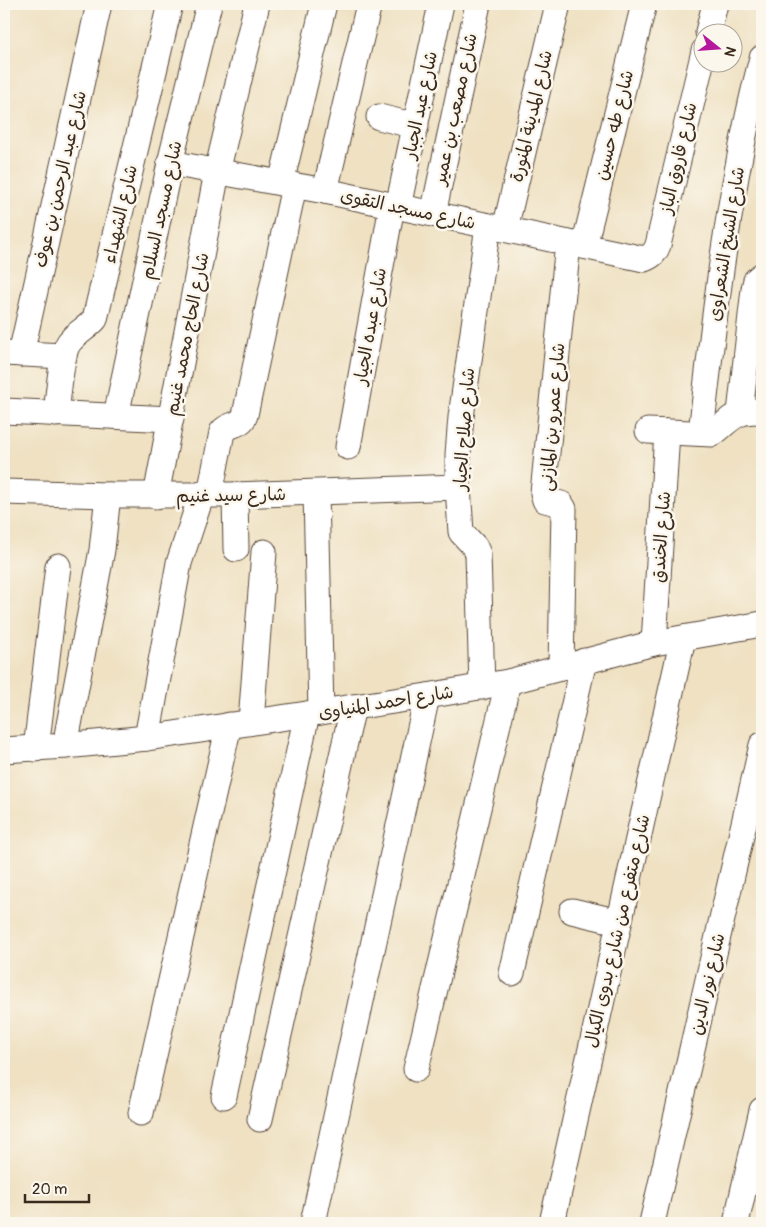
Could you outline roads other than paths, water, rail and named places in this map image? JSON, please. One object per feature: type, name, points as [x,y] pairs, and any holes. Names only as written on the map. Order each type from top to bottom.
[{"type":"street","name":"شارع عبد الرحمن بن عوف","points":[[12,353],[99,4]]},
{"type":"street","name":"شارع الشهداء","points":[[56,414],[67,346],[74,337],[89,327],[96,319],[170,4]]},
{"type":"street","name":"شارع مسجد السلام","points":[[116,416],[170,163],[209,4]]},
{"type":"street","name":"شارع الحاج محمد غنيم","points":[[156,496],[217,172],[257,4]]},
{"type":"street","points":[[146,738],[179,563],[206,494],[222,432],[227,427],[239,424],[245,415],[324,4]]},
{"type":"street","points":[[326,191],[370,4]]},
{"type":"street","name":"شارع عبد الجبار","points":[[395,206],[416,126],[441,4]]},
{"type":"street","name":"شارع مصعب بن عمير","points":[[433,214],[478,4]]},
{"type":"street","name":"شارع المدينة المنورة","points":[[496,227],[558,4]]},
{"type":"street","name":"شارع طه حسين","points":[[576,245],[644,4]]},
{"type":"street","points":[[710,22],[715,4]]},
{"type":"street","name":"شارع الشيخ الشعراوى","points":[[701,433],[724,240],[762,58]]},
{"type":"street","name":"شارع فاروق الباز","points":[[644,258],[650,257],[658,245],[699,72]]},
{"type":"street","points":[[379,117],[416,126]]},
{"type":"street","name":"شارع مسجد التقوى","points":[[170,163],[326,191],[644,258]]},
{"type":"street","name":"شارع عبده الجيار","points":[[348,447],[395,206]]},
{"type":"street","name":"شارع صلاح الجيار","points":[[482,686],[478,554],[475,547],[462,532],[458,487],[461,417],[496,227]]},
{"type":"street","name":"شارع عمرو بن المازنى","points":[[561,668],[564,509],[561,504],[545,500],[543,493],[576,245]]},
{"type":"street","points":[[701,433],[712,434],[730,420],[751,412],[754,289],[756,280],[762,275]]},
{"type":"street","points":[[12,353],[64,356]]},
{"type":"street","points":[[4,411],[171,419]]},
{"type":"street","name":"شارع الخندق","points":[[654,643],[658,431],[701,433]]},
{"type":"street","name":"شارع سيد غنيم","points":[[4,492],[156,496],[316,493],[458,487]]},
{"type":"street","points":[[224,1096],[314,713],[316,493]]},
{"type":"street","points":[[65,746],[102,550],[108,495]]},
{"type":"street","points":[[235,495],[236,549]]},
{"type":"street","points":[[141,1113],[240,724],[264,552]]},
{"type":"street","points":[[36,749],[58,566]]},
{"type":"street","name":"شارع احمد المنياوى","points":[[4,750],[36,749],[146,738],[427,696],[508,682],[654,643],[762,624]]},
{"type":"street","name":"شارع متفرع من شارع بدوى الكيال","points":[[552,1223],[682,638]]},
{"type":"street","points":[[512,973],[584,661]]},
{"type":"street","points":[[416,1069],[508,682]]},
{"type":"street","points":[[313,1223],[427,696]]},
{"type":"street","points":[[260,1119],[353,708]]},
{"type":"street","name":"شارع نور الدين","points":[[652,1223],[762,745]]},
{"type":"street","points":[[572,911],[619,922]]},
{"type":"street","points":[[736,1223],[762,1110]]}]
